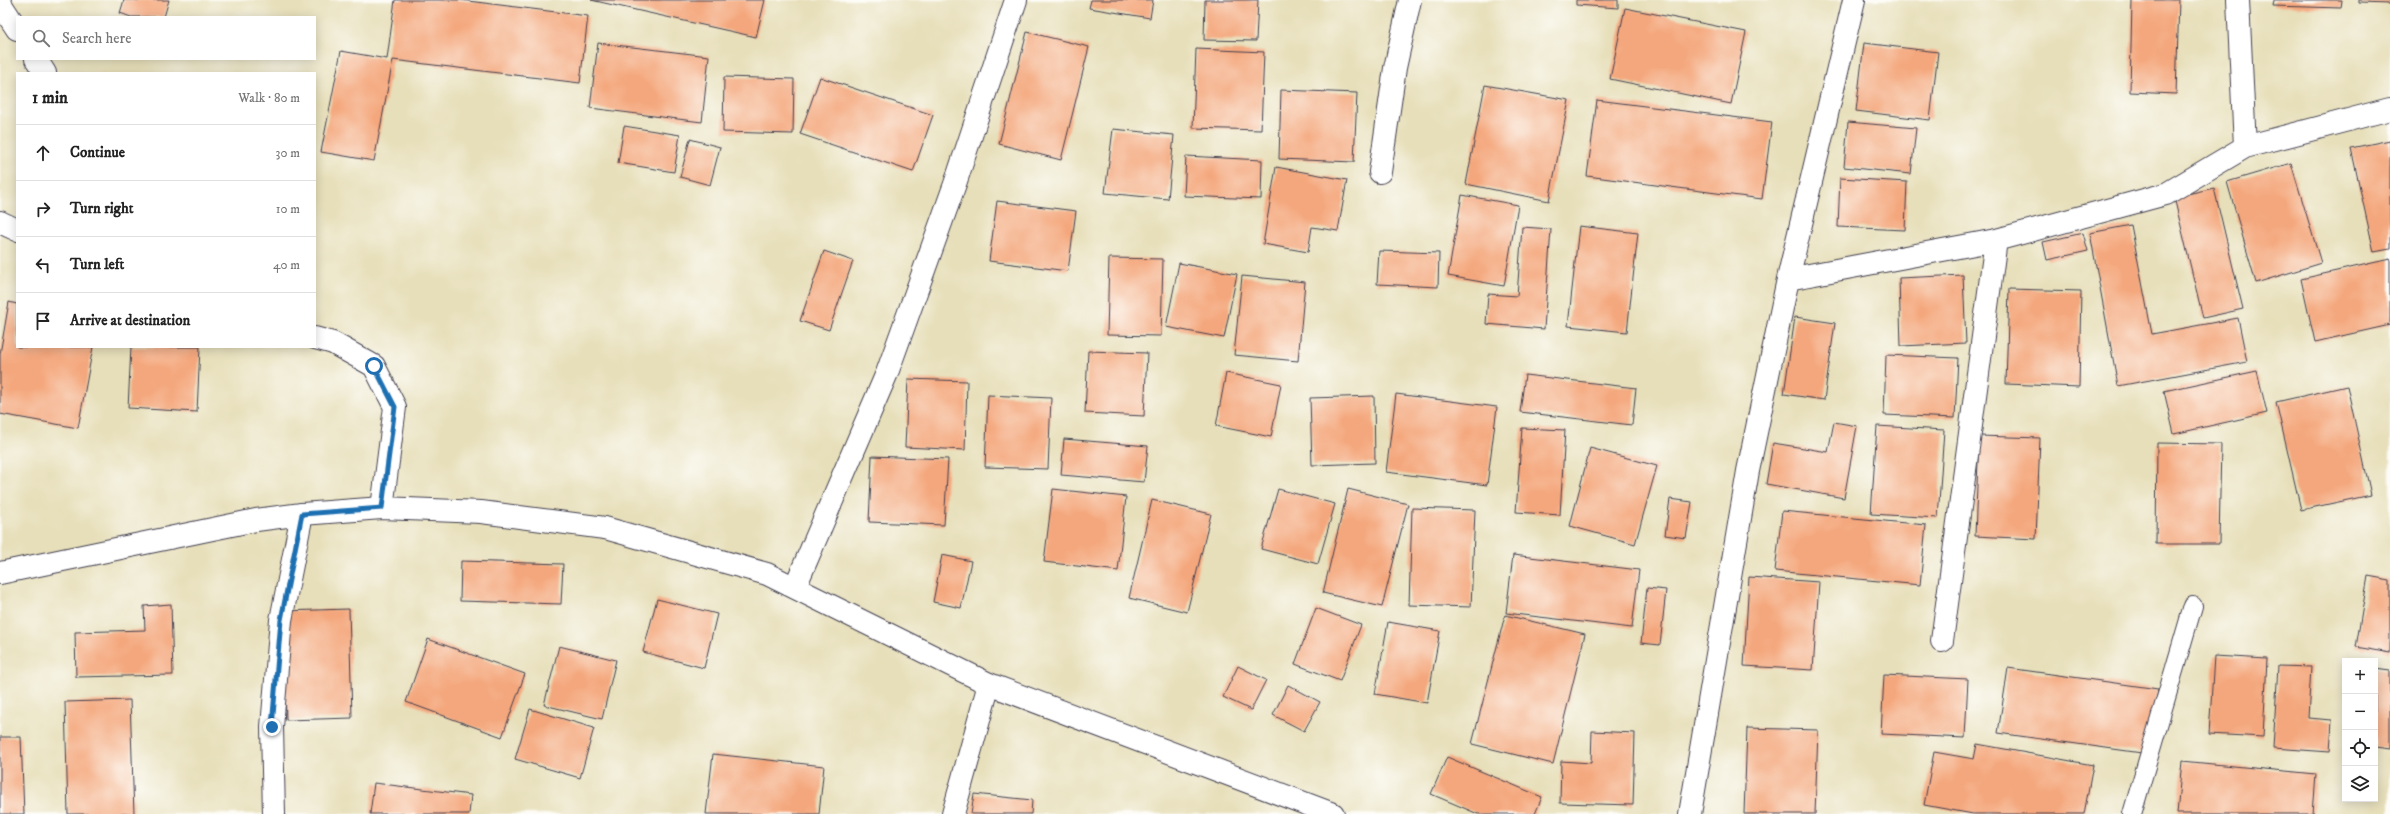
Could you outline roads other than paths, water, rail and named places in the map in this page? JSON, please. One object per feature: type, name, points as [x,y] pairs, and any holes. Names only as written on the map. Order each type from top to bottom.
[{"type":"street","points":[[795,587],[887,373],[955,184],[1016,0]]},
{"type":"street","points":[[1380,172],[1395,68],[1410,0]]},
{"type":"street","points":[[1690,814],[1748,470],[1788,279],[1854,0]]},
{"type":"street","points":[[2238,0],[2245,147]]},
{"type":"street","points":[[0,2],[16,27]]},
{"type":"street","points":[[37,60],[44,72]]},
{"type":"street","points":[[1788,279],[1996,240],[2166,194],[2245,147],[2390,109]]},
{"type":"street","points":[[0,222],[16,230]]},
{"type":"street","points":[[1942,641],[1996,240]]},
{"type":"street","points":[[316,338],[333,343],[374,366],[395,407],[382,508]]},
{"type":"street","points":[[0,573],[256,520],[302,514],[382,508],[481,512],[605,528],[767,574],[988,684],[1333,814]]},
{"type":"street","points":[[274,814],[272,727],[281,620],[302,514]]},
{"type":"street","points":[[953,814],[988,684]]},
{"type":"lane","points":[[2132,814],[2194,606]]}]
